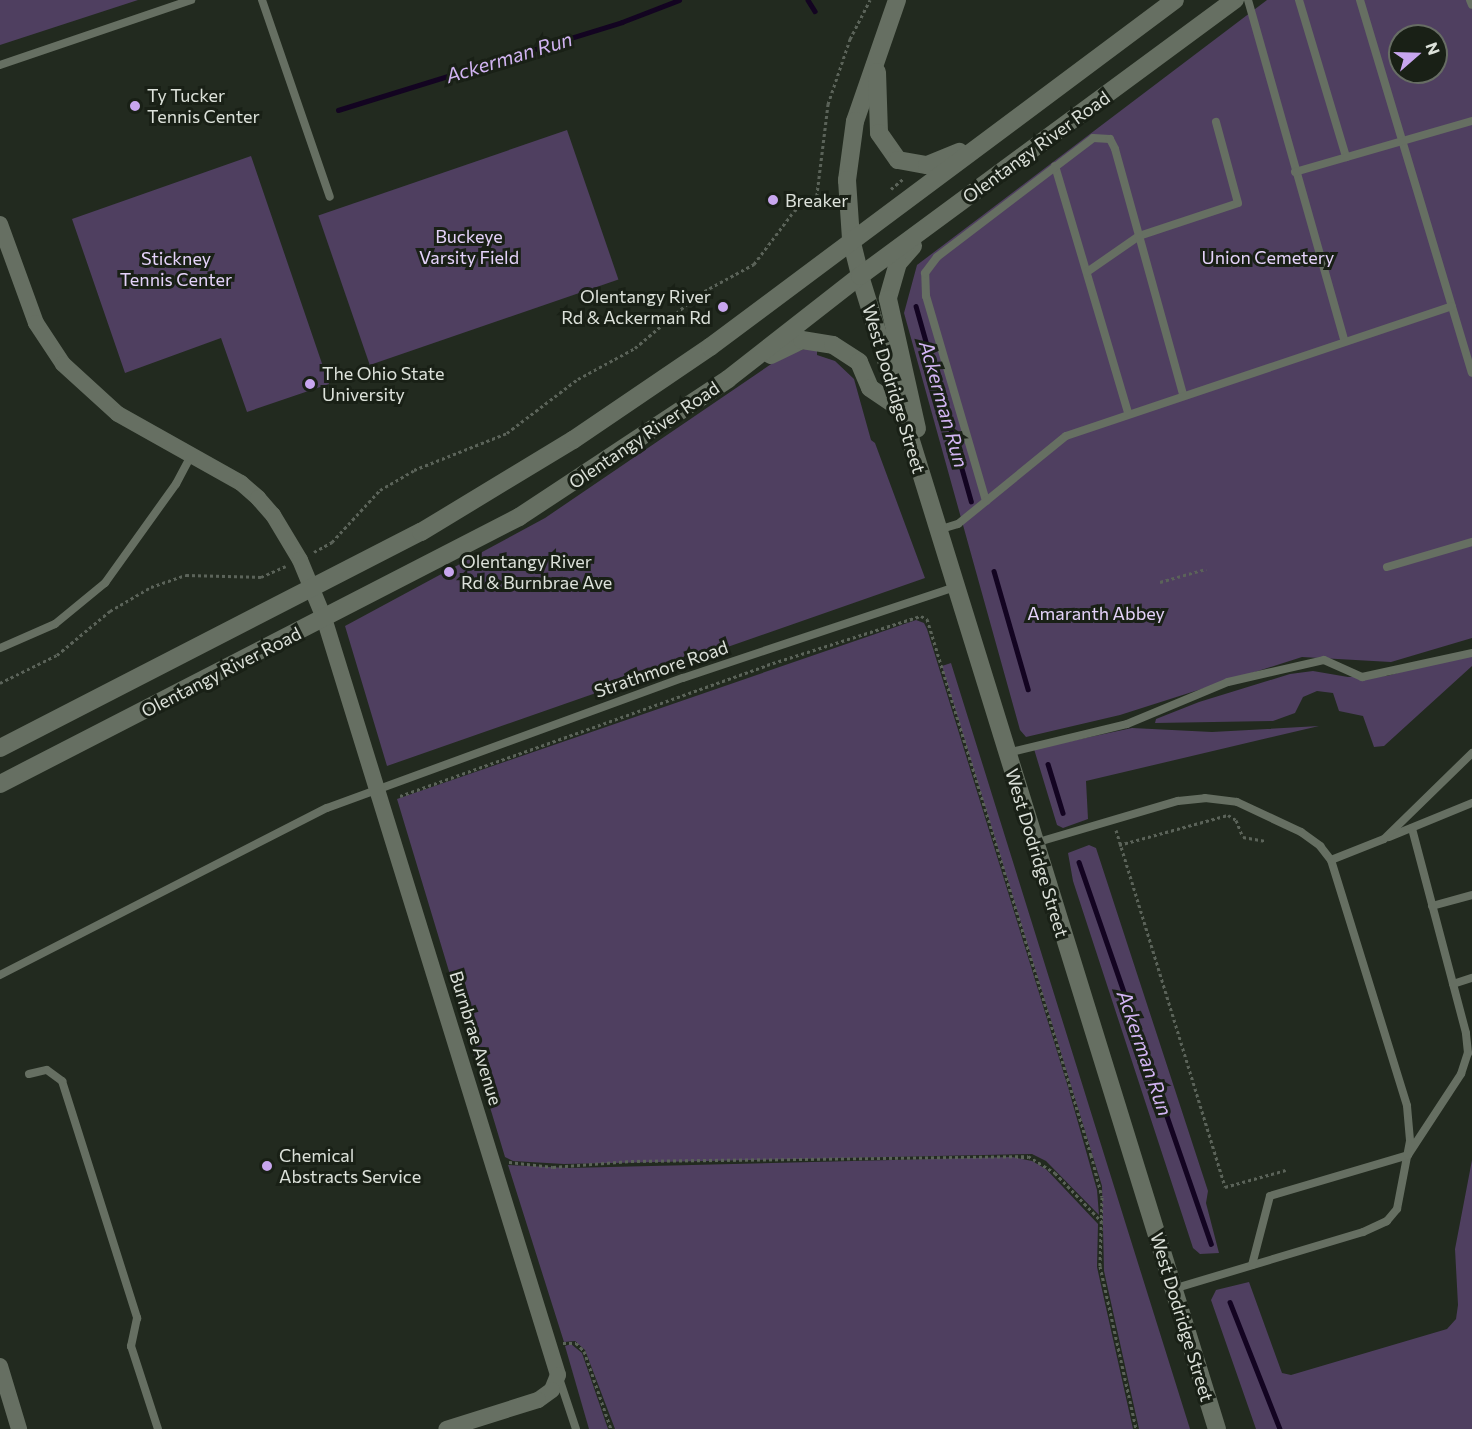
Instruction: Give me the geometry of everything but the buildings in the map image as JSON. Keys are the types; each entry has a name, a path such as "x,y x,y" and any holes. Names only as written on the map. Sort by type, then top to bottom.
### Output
{"main road":[{"name":"West Dodridge Street","path":"897,0 855,121 847,180 851,239 860,276 937,530 1217,1429"},
{"name":"Olentangy River Road","path":"0,748 313,589 485,496 573,440 711,347 851,239 1175,0"},
{"name":"Olentangy River Road","path":"0,784 519,518 728,379 860,276 1235,0"},
{"path":"878,51 879,133 898,160 927,165 989,139"},
{"path":"918,467 917,421 888,300 898,263 930,225"},
{"path":"728,379 791,345 821,341 859,362 870,388 901,409"}],"street":[{"name":"Burnbrae Avenue","path":"0,224 36,323 63,364 111,409 242,483 273,515 300,560 324,618 379,788 552,1347 558,1375"},
{"path":"0,1366 19,1429"},
{"path":"446,1429 538,1400 552,1390 558,1375"}],"lane":[{"path":"0,65 191,0"},
{"path":"262,0 330,197"},
{"path":"1248,0 1344,340"},
{"path":"1299,0 1346,158"},
{"path":"1360,0 1452,306 1468,346 1472,373"},
{"path":"1470,0 1472,5"},
{"path":"1295,172 1472,121"},
{"path":"1087,272 1139,236 1238,203 1216,122"},
{"path":"986,501 926,296 925,273 936,257 1093,138 1110,139 1183,394"},
{"path":"1055,166 1128,413"},
{"path":"937,530 958,524 1066,436 1183,394 1452,306"},
{"path":"0,648 55,624 105,583 176,484 191,456"},
{"path":"1388,567 1472,542"},
{"name":"Strathmore Road","path":"0,975 327,808 694,674 955,587"},
{"path":"1006,753 1127,724 1228,682 1324,660 1362,677 1472,653"},
{"path":"1384,839 1472,753"},
{"path":"1034,843 1178,801 1205,798 1237,802 1301,832 1320,846 1331,860 1407,1106 1408,1155 1397,1209 1387,1221 1358,1234 1173,1289"},
{"path":"1331,860 1472,803"},
{"path":"1252,1265 1270,1196 1408,1155 1445,1105 1468,1053 1453,984 1412,828"},
{"path":"1432,906 1472,895"},
{"path":"1453,984 1472,978"},
{"path":"28,1074 47,1070 62,1081 137,1318 131,1346 158,1429"},
{"path":"558,1375 576,1429"}],"path":[{"path":"0,683 57,655 110,611 151,586 186,575 261,577 300,560 332,542 380,490 414,470 507,433 578,379 635,348 699,294 754,264 794,211 807,202 816,202 828,104 850,39 870,0"},
{"path":"1160,582 1206,568"},
{"path":"400,796 767,665 921,616 927,619 1075,1094 1102,1197 1100,1266 1136,1429"},
{"path":"1119,845 1228,815 1236,820 1243,837 1266,842"},
{"path":"1116,819 1119,845 1225,1187 1286,1170"},
{"path":"493,1158 553,1167 632,1161 1028,1156 1055,1173 1102,1222"},
{"path":"552,1347 571,1342 584,1351 611,1429"}],"green space":[{"path":"0,0 138,0 0,45"},
{"name":"Union Cemetery","path":"1267,0 1472,0 1472,638 1391,662 1302,657 1120,715 1026,737 1020,730 904,313 917,265"},
{"name":"Buckeye Varsity Field","path":"567,130 618,279 370,365 318,216"},
{"name":"Stickney Tennis Center","path":"251,156 329,384 247,412 221,338 125,373 72,219"},
{"path":"808,348 817,348 817,355 835,361 854,379 871,440 875,443 925,578 387,766 345,626 545,518 783,356"},
{"path":"916,620 924,623 927,629 1068,1087 1097,1190 1099,1215 1046,1161 1032,1154 564,1164 513,1161 505,1157 397,799"},
{"path":"1472,651 1472,666 1384,746 1374,747 1363,716 1339,711 1333,693 1317,691 1303,697 1295,713 1273,721 1155,723 1156,719 1199,702 1290,674 1313,671 1348,677 1387,676"},
{"path":"951,663 1190,1429 1139,1429 1104,1271 1102,1186 942,666"},
{"path":"1319,726 1086,781 1088,819 1063,828 1057,825 1034,749 1132,728 1212,732"},
{"path":"1089,845 1096,848 1208,1191 1206,1203 1219,1253 1200,1254 1193,1248 1073,881 1068,853"},
{"path":"1012,1157 1032,1161 1046,1169 1098,1224 1097,1267 1133,1429 615,1429 585,1350 575,1341 564,1342 508,1165 569,1168"},
{"path":"1472,1160 1472,1429 1256,1429 1211,1300 1216,1290 1249,1282 1282,1373 1291,1375 1447,1329 1456,1319 1458,1305 1455,1249"},
{"path":"571,1344 582,1353 608,1429 589,1429 565,1346"}],"waterway":[{"name":"Ackerman Run","path":"338,110 622,22 679,0"},
{"name":"Ackerman Run","path":"808,0 815,11"},
{"name":"Ackerman Run","path":"916,306 971,501"},
{"name":"Ackerman Run","path":"994,571 1028,689"},
{"name":"Ackerman Run","path":"1048,764 1063,813"},
{"name":"Ackerman Run","path":"1079,862 1211,1244"},
{"name":"Ackerman Run","path":"1230,1302 1280,1429"}],"place":[{"name":"Ty Tucker Tennis Center","path":"135,106"},
{"name":"Breaker","path":"773,200"},
{"name":"Olentangy River Rd & Ackerman Rd","path":"723,307"},
{"name":"The Ohio State University","path":"310,384"},
{"name":"Olentangy River Rd & Burnbrae Ave","path":"449,572"},
{"name":"Chemical Abstracts Service","path":"267,1166"}],"park label":[{"name":"Amaranth Abbey","path":"1096,613"}]}
